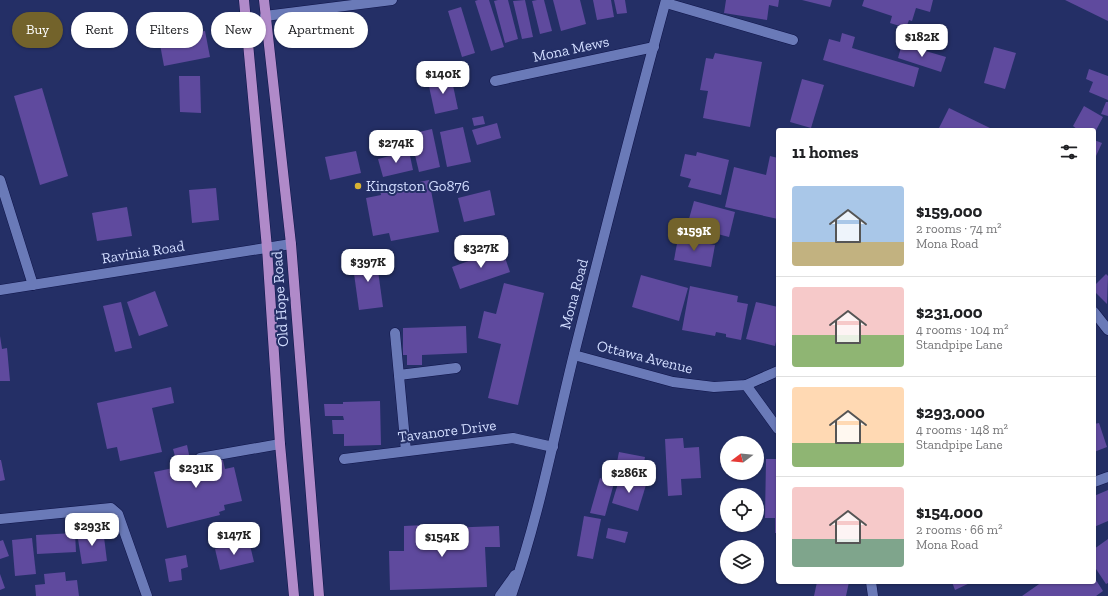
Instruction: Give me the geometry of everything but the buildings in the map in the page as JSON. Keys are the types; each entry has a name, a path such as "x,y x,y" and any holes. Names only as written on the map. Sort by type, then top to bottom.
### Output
{"main road":[{"name":"Old Hope Road","path":"244,0 267,248 280,444 294,596"},
{"name":"Old Hope Road","path":"264,0 265,12"},
{"name":"Old Hope Road","path":"266,25 291,244 319,596"}],"street":[{"path":"266,16 392,0"},
{"path":"666,2 793,40"},
{"name":"Mona Road","path":"511,596 522,565 553,447 574,355 666,2"},
{"name":"Mona Mews","path":"495,81 654,46"},
{"path":"0,180 33,285"},
{"name":"Ravinia Road","path":"0,290 291,244"},
{"path":"1096,315 1108,330"},
{"path":"395,334 406,451"},
{"name":"Ottawa Avenue","path":"574,355 673,382 714,387 746,385 776,372"},
{"path":"399,375 456,368"},
{"path":"746,385 776,427"},
{"name":"Tavanore Drive","path":"344,459 513,438 553,447"},
{"path":"200,458 280,444"},
{"path":"1096,481 1108,477"},
{"path":"0,519 111,508 118,514 147,596"},
{"path":"500,596 522,565"},
{"path":"871,584 873,596"}],"place":[{"name":"Kingston Go876","path":"358,186"}]}
